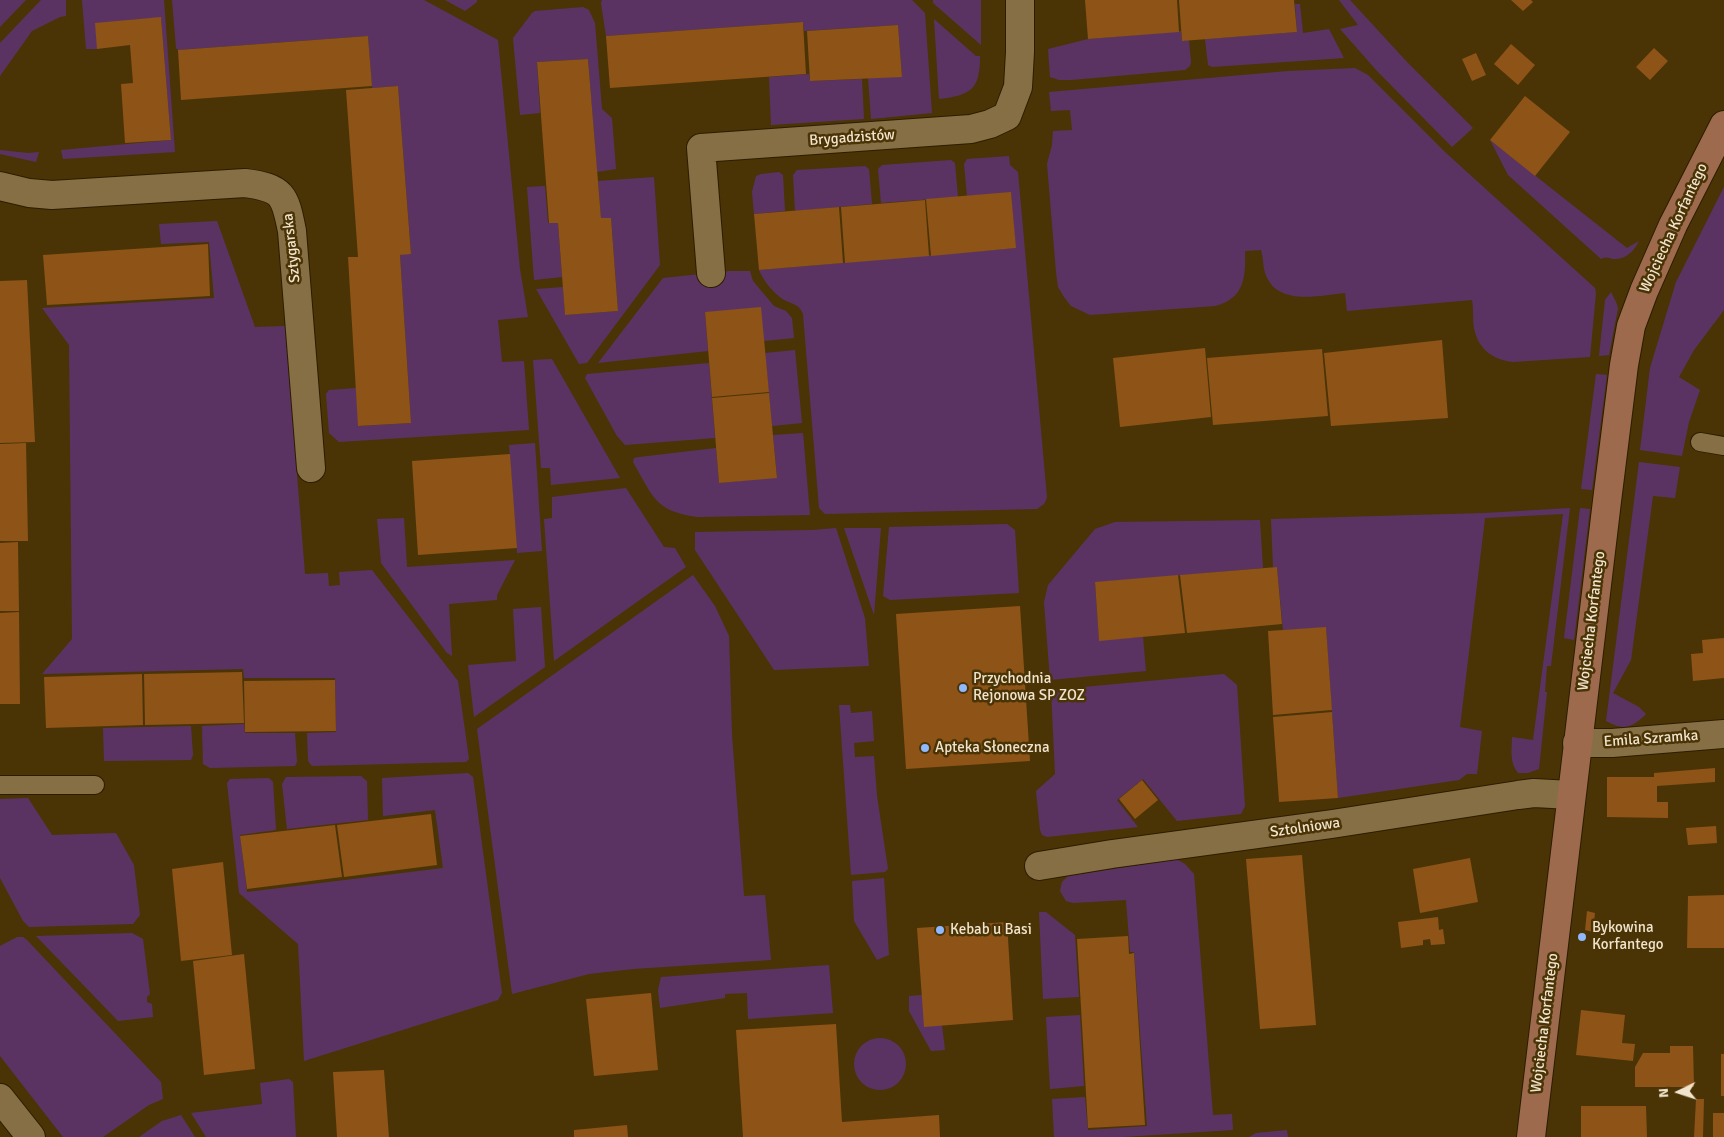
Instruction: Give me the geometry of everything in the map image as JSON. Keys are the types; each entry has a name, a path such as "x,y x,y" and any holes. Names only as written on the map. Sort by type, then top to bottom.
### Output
{"street":[{"name":"Brygadzistów","path":"711,273 701,148 971,129 990,124 1008,116 1018,87 1020,0"},
{"name":"Wojciecha Korfantego","path":"1532,1137 1577,743 1624,365 1631,326 1673,225 1724,125"},
{"name":"Sztygarska","path":"0,186 29,193 52,195 245,183 264,186 279,192 288,206 292,231 311,468"},
{"name":"Emila Szramka","path":"1577,743 1612,743 1724,734"},
{"name":"Sztolniowa","path":"1039,866 1518,795 1534,793 1571,796"},
{"path":"0,1098 31,1137"}],"lane":[{"path":"1700,442 1724,446"},
{"path":"0,785 95,785"}],"shaded area":[{"path":"0,0 26,0 0,27"},
{"path":"41,0 66,0 66,16 60,17 32,31 0,76 0,43"},
{"path":"82,0 164,0 175,152 63,159 61,150 171,140 161,18 128,20 97,49 86,49"},
{"path":"172,0 424,0 498,40 520,269 528,317 498,320 502,362 524,361 529,430 339,442 329,433 326,394 329,390 356,388 359,426 411,423 400,255 411,253 398,86 372,88 368,36 178,50 176,48"},
{"path":"445,0 477,0 477,2 465,11"},
{"path":"602,0 912,0 925,13 932,113 871,119 868,78 902,76 898,25 804,31 803,22 606,36"},
{"path":"933,0 981,0 981,45 933,3"},
{"path":"1339,0 1350,0 1408,63 1473,128 1452,147 1377,71 1340,29 1358,25"},
{"path":"1295,4 1300,4 1303,33 1329,29 1344,58 1212,67 1208,65 1205,39 1297,32"},
{"path":"583,7 589,10 595,23 602,109 612,118 616,169 597,172 588,59 537,62 540,113 520,115 513,38 535,11"},
{"path":"934,19 976,56 980,56 978,76 971,89 966,93 939,99"},
{"path":"1181,31 1182,41 1189,40 1191,62 1190,66 1185,70 1071,80 1059,80 1050,77 1048,49 1088,39"},
{"path":"1355,68 1368,75 1446,153 1595,288 1590,357 1513,362 1494,357 1484,349 1477,339 1474,328 1472,300 1347,311 1345,293 1309,297 1286,294 1276,289 1269,281 1264,269 1261,250 1245,251 1244,278 1238,292 1225,303 1215,306 1090,315 1071,306 1058,287 1047,164 1052,145 1053,131 1072,130 1070,110 1051,111 1049,92 1288,71"},
{"path":"809,74 810,81 862,79 864,119 771,125 769,77"},
{"path":"1490,140 1627,248 1639,241 1635,248 1622,258 1613,259 1606,257 1601,259 1508,175"},
{"path":"0,150 28,153 39,152 36,162 0,154"},
{"path":"1009,156 1010,165 1018,172 1047,498 1044,504 1037,509 825,514 819,508 803,314 797,306 774,292 759,270 1015,248 1011,193 967,196 964,164 967,159"},
{"path":"951,160 955,163 958,197 881,203 878,169 882,165"},
{"path":"865,166 869,169 872,204 795,211 793,175 797,170"},
{"path":"779,172 783,175 785,211 754,214 752,192 756,176"},
{"path":"654,177 660,265 587,363 579,364 536,289 563,287 565,315 618,311 611,218 601,218 598,181"},
{"path":"545,186 548,223 558,223 562,277 534,280 527,187"},
{"path":"1724,187 1724,310 1694,350 1679,377 1700,390 1689,422 1682,456 1640,450 1650,368 1676,282"},
{"path":"217,221 255,327 285,326 305,574 328,573 329,586 340,585 339,572 372,570 458,681 469,759 466,762 312,766 308,761 307,733 336,732 335,678 244,678 243,669 42,674 72,639 69,345 42,308 214,298 209,242 161,244 159,224"},
{"path":"730,271 750,271 753,281 774,306 786,311 792,318 794,338 764,341 705,312 708,351 598,363 663,278"},
{"path":"1611,292 1618,308 1609,355 1599,356 1605,300"},
{"path":"795,350 802,423 772,426 765,353"},
{"path":"552,359 620,478 551,485 550,468 541,468 533,360"},
{"path":"709,363 715,438 625,445 617,436 585,378 587,374"},
{"path":"1596,374 1607,375 1592,490 1581,489"},
{"path":"803,433 810,515 697,517 672,511 656,500 633,462 634,458 639,457 716,448 719,483 777,477 773,435"},
{"path":"535,443 542,551 517,553 509,445"},
{"path":"1639,462 1680,467 1675,498 1653,496 1631,660 1613,693 1639,707 1646,714 1632,725 1623,727 1606,721"},
{"path":"626,488 664,547 675,548 686,567 554,661 544,519 552,518 552,497"},
{"path":"1570,508 1551,666 1547,666 1545,692 1547,692 1539,769 1528,773 1518,773 1512,760 1512,737 1533,740 1563,514 1485,518 1460,727 1482,731 1477,774 1467,774 1459,780 1338,798 1326,628 1283,630 1277,567 1273,567 1271,519 1485,513"},
{"path":"1580,508 1590,509 1574,640 1564,638"},
{"path":"404,518 407,567 515,560 497,595 497,600 449,604 452,656 447,653 381,563 377,519"},
{"path":"1260,520 1263,568 1095,583 1099,640 1143,637 1146,671 1050,680 1044,602 1048,585 1095,529 1115,522"},
{"path":"1007,524 1015,530 1019,593 890,600 883,596 889,527"},
{"path":"836,528 865,618 869,666 774,670 695,550 695,532"},
{"path":"844,528 881,528 874,615"},
{"path":"693,575 715,606 729,636 732,735 744,896 765,895 771,960 633,969 589,974 512,994 477,729"},
{"path":"541,607 545,667 474,717 468,665 516,661 513,609"},
{"path":"1224,674 1237,685 1245,806 1241,814 1177,821 1143,779 1117,800 1138,827 1047,837 1042,835 1036,791 1055,774 1051,690"},
{"path":"839,705 850,705 851,713 872,711 874,741 854,743 855,757 874,756 877,796 888,869 885,872 851,875"},
{"path":"244,724 245,733 295,733 297,762 295,766 210,768 203,764 202,726"},
{"path":"191,726 193,755 191,760 104,761 103,728"},
{"path":"468,773 473,777 502,993 498,1000 304,1061 298,944 239,893 227,783 230,779 269,778 273,782 276,830 240,835 247,892 443,868 435,810 383,816 382,778"},
{"path":"361,776 367,781 368,820 287,829 282,784 286,777"},
{"path":"28,798 52,835 116,833 134,865 140,915 133,924 29,927 23,921 0,878 0,799"},
{"path":"1176,859 1185,864 1194,874 1213,1115 1232,1114 1233,1130 1123,1137 1054,1137 1052,1099 1085,1097 1088,1130 1147,1126 1134,952 1130,952 1126,900 1073,903 1066,901 1060,891 1062,882 1068,876"},
{"path":"884,878 889,955 877,960 854,921 852,881"},
{"path":"1039,912 1046,912 1075,935 1079,997 1043,999"},
{"path":"132,933 143,939 150,994 147,997 147,1002 152,1004 153,1017 118,1021 36,936"},
{"path":"17,937 23,937 27,940 161,1082 163,1099 149,1105 103,1137 63,1137 0,1056 0,946"},
{"path":"829,965 833,1013 748,1019 747,993 725,994 725,998 660,1008 658,990 661,977"},
{"path":"922,995 942,1025 945,1050 931,1051 909,1011 909,996"},
{"path":"1080,1015 1084,1086 1050,1089 1046,1017"},
{"path":"880,1038 890,1040 898,1046 904,1054 906,1064 904,1074 898,1082 890,1088 880,1090 870,1088 862,1082 856,1074 854,1064 856,1054 862,1046 870,1040"},
{"path":"289,1079 293,1082 296,1137 206,1137 191,1113 262,1104 260,1083"},
{"path":"181,1115 195,1137 139,1137 162,1121"},
{"path":"1287,1130 1288,1137 1249,1137 1256,1133"}],"building":[{"path":"1085,0 1177,0 1179,32 1088,39"},
{"path":"1179,0 1294,0 1297,32 1182,41"},
{"path":"1511,0 1531,0 1533,2 1523,11"},
{"path":"161,17 171,140 125,143 121,84 133,83 130,45 97,49 95,23"},
{"path":"803,22 806,74 610,88 606,36"},
{"path":"898,25 902,77 810,81 807,31"},
{"path":"368,36 372,86 181,100 178,50"},
{"path":"1511,44 1535,65 1518,85 1494,64"},
{"path":"1654,48 1668,61 1650,80 1636,67"},
{"path":"1476,53 1486,75 1472,81 1462,59"},
{"path":"588,59 601,218 611,218 618,311 565,315 558,223 549,223 537,62"},
{"path":"398,86 411,254 400,255 411,423 358,426 348,257 358,257 346,90"},
{"path":"1525,96 1570,132 1535,176 1490,140"},
{"path":"1011,192 1016,248 931,256 926,199"},
{"path":"925,200 929,256 845,263 841,207"},
{"path":"839,207 843,263 759,270 754,214"},
{"path":"208,244 210,296 47,305 43,255"},
{"path":"27,280 35,442 0,443 0,281"},
{"path":"761,307 769,392 712,397 705,312"},
{"path":"1442,340 1448,418 1331,426 1324,353"},
{"path":"1205,348 1211,417 1120,427 1113,358"},
{"path":"1322,349 1328,416 1213,425 1207,358"},
{"path":"769,393 777,478 719,483 712,398"},
{"path":"26,443 28,541 0,541 0,444"},
{"path":"510,454 517,548 418,555 412,461"},
{"path":"18,542 19,611 0,611 0,543"},
{"path":"1277,567 1282,624 1187,633 1180,575"},
{"path":"1178,575 1185,633 1099,641 1095,582"},
{"name":"Przychodnia Rejonowa SP ZOZ","path":"1020,606 1030,761 906,769 896,614"},
{"path":"19,612 20,704 0,704 0,613"},
{"path":"1326,627 1332,710 1273,715 1268,631"},
{"path":"1724,638 1724,678 1693,681 1691,654 1703,653 1702,640"},
{"path":"242,672 244,723 145,725 144,674"},
{"path":"142,674 143,725 46,728 44,677"},
{"path":"335,680 336,731 245,732 244,681"},
{"path":"1332,712 1338,798 1279,802 1273,717"},
{"path":"1715,768 1715,782 1657,786 1657,802 1668,802 1668,818 1607,817 1607,777 1654,777 1654,773"},
{"path":"1142,780 1158,800 1135,819 1119,799"},
{"path":"431,814 437,865 344,877 337,825"},
{"path":"335,825 342,877 247,889 240,836"},
{"path":"1716,826 1717,843 1688,845 1686,828"},
{"path":"1302,855 1316,1025 1260,1029 1246,859"},
{"path":"1470,858 1478,902 1420,913 1413,869"},
{"path":"223,862 232,955 181,961 172,869"},
{"path":"1724,895 1724,948 1687,948 1688,896"},
{"path":"1587,911 1595,913 1593,932 1585,930"},
{"path":"1438,917 1439,930 1443,929 1445,944 1431,945 1430,939 1423,940 1423,945 1401,948 1398,922"},
{"path":"1007,922 1013,1020 924,1027 917,928"},
{"path":"1128,936 1129,954 1134,953 1145,1125 1088,1128 1077,939"},
{"path":"244,954 255,1069 204,1075 193,961"},
{"path":"651,993 658,1070 594,1076 586,999"},
{"path":"1581,1010 1625,1015 1622,1043 1635,1044 1633,1061 1576,1055"},
{"path":"836,1024 842,1122 939,1115 940,1137 743,1137 736,1030"},
{"path":"1670,1046 1693,1046 1694,1087 1635,1087 1635,1067 1643,1053 1670,1053"},
{"path":"1721,1054 1724,1054 1724,1096 1721,1096"},
{"path":"384,1070 389,1137 337,1137 333,1072"},
{"path":"1696,1099 1704,1099 1703,1137 1694,1137"},
{"path":"1581,1106 1646,1106 1647,1137 1581,1137"},
{"path":"1713,1113 1724,1113 1724,1137 1713,1137"},
{"path":"627,1125 628,1137 574,1137 574,1130"}],"place":[{"name":"Przychodnia Rejonowa SP ZOZ","path":"963,688"},
{"name":"Apteka Słoneczna","path":"925,748"},
{"name":"Kebab u Basi","path":"940,930"},
{"name":"Bykowina Korfantego","path":"1582,937"}]}
